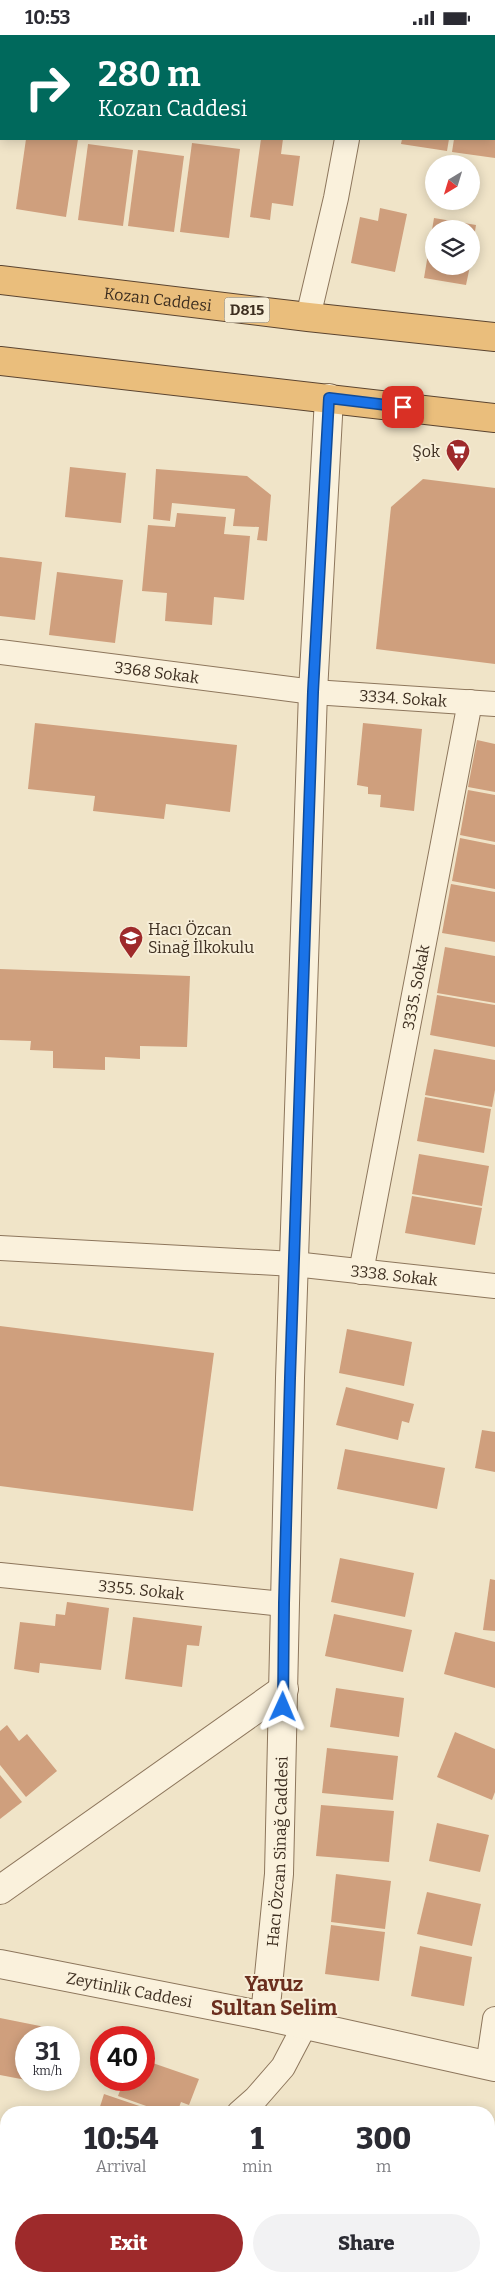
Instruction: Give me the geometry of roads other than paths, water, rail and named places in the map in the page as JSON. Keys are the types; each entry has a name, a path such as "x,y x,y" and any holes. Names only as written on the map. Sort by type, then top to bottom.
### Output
{"highway":[{"name":"Kozan Caddesi","path":"0,280 308,317 495,337"},
{"path":"0,361 495,418"}],"street":[{"path":"308,317 336,198 347,140"},
{"name":"Hacı Özcan Sinağ Caddesi","path":"266,2016 279,1874 284,1689 284,1603 313,692 329,398"},
{"name":"3368 Sokak","path":"0,652 313,692"},
{"name":"3334. Sokak","path":"313,692 495,704"},
{"name":"3335. Sokak","path":"361,1272 470,701"},
{"name":"3338. Sokak","path":"0,1248 294,1265 495,1286"},
{"name":"3355. Sokak","path":"0,1575 284,1603"},
{"path":"0,1890 284,1689"},
{"name":"Zeytinlik Caddesi","path":"0,1964 266,2016 492,2066"},
{"path":"492,2066 495,2019"},
{"path":"247,2106 283,2067 305,2025"}],"place":[{"name":"Şok","path":"458,472"},
{"name":"Hacı Özcan Sinağ İlkokulu","path":"131,959"}],"district":[{"name":"Yavuz Sultan Selim","path":"274,1996"}]}
